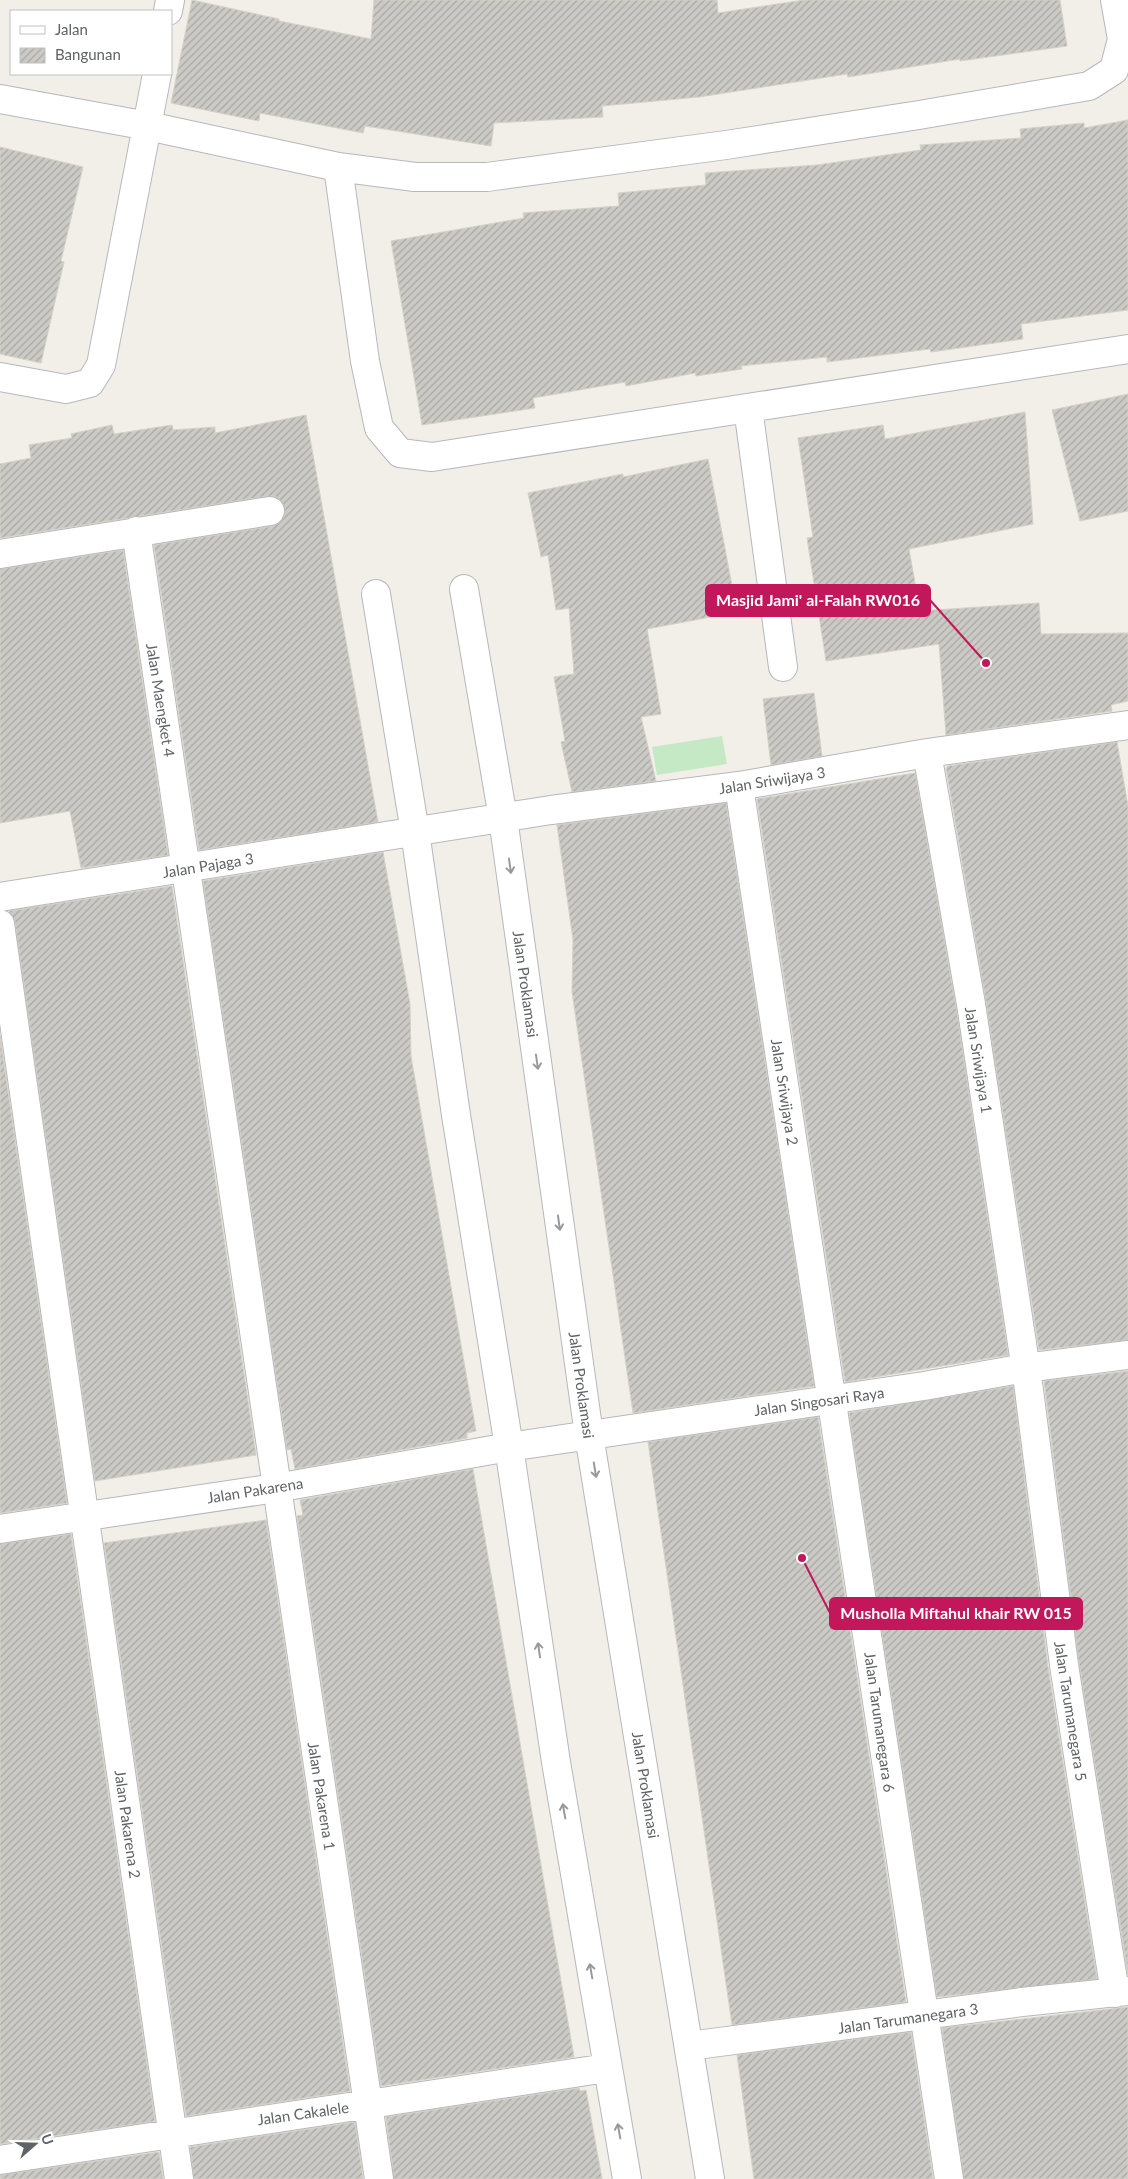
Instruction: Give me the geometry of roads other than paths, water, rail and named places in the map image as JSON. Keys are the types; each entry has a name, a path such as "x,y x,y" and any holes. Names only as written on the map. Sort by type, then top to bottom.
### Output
{"street":[{"path":"0,99 148,126 338,167 415,177 487,177 726,145 1089,86 1114,70 1122,39 1115,0"},
{"path":"0,377 66,389 90,383 101,365 157,75"},
{"path":"338,167 364,361 379,428 400,453 432,457 1128,349"},
{"path":"748,408 783,667"},
{"path":"0,554 270,511"},
{"name":"Jalan Maengket 4","path":"136,531 187,868 276,1488"},
{"name":"Jalan Proklamasi","path":"464,589 503,818 589,1436 710,2179"},
{"path":"376,594 415,832 456,1115 509,1447 556,1762 627,2179"},
{"name":"Jalan Sriwijaya 3","path":"415,832 739,786 927,753 1128,725"},
{"name":"Jalan Sriwijaya 1","path":"927,753 971,1004 1025,1368"},
{"name":"Jalan Sriwijaya 2","path":"739,786 832,1398"},
{"name":"Jalan Pajaga 3","path":"0,897 415,832"},
{"name":"Jalan Pakarena 2","path":"0,924 179,2179"},
{"name":"Jalan Singosari Raya","path":"509,1447 832,1398 924,1386 1025,1368 1128,1355"},
{"name":"Jalan Tarumanegara 5","path":"1025,1368 1064,1665 1122,1992"},
{"name":"Jalan Tarumanegara 6","path":"832,1398 923,2016 949,2179"},
{"name":"Jalan Pakarena","path":"0,1529 84,1515 276,1488 509,1447"},
{"name":"Jalan Pakarena 1","path":"276,1488 379,2179"},
{"name":"Jalan Tarumanegara 3","path":"688,2046 1022,2002 1122,1992"},
{"name":"Jalan Cakalele","path":"0,2160 607,2068"}],"place":[{"name":"Masjid Jami' al-Falah RW016","path":"986,663"},
{"name":"Musholla Miftahul khair RW 015","path":"802,1558"}]}
